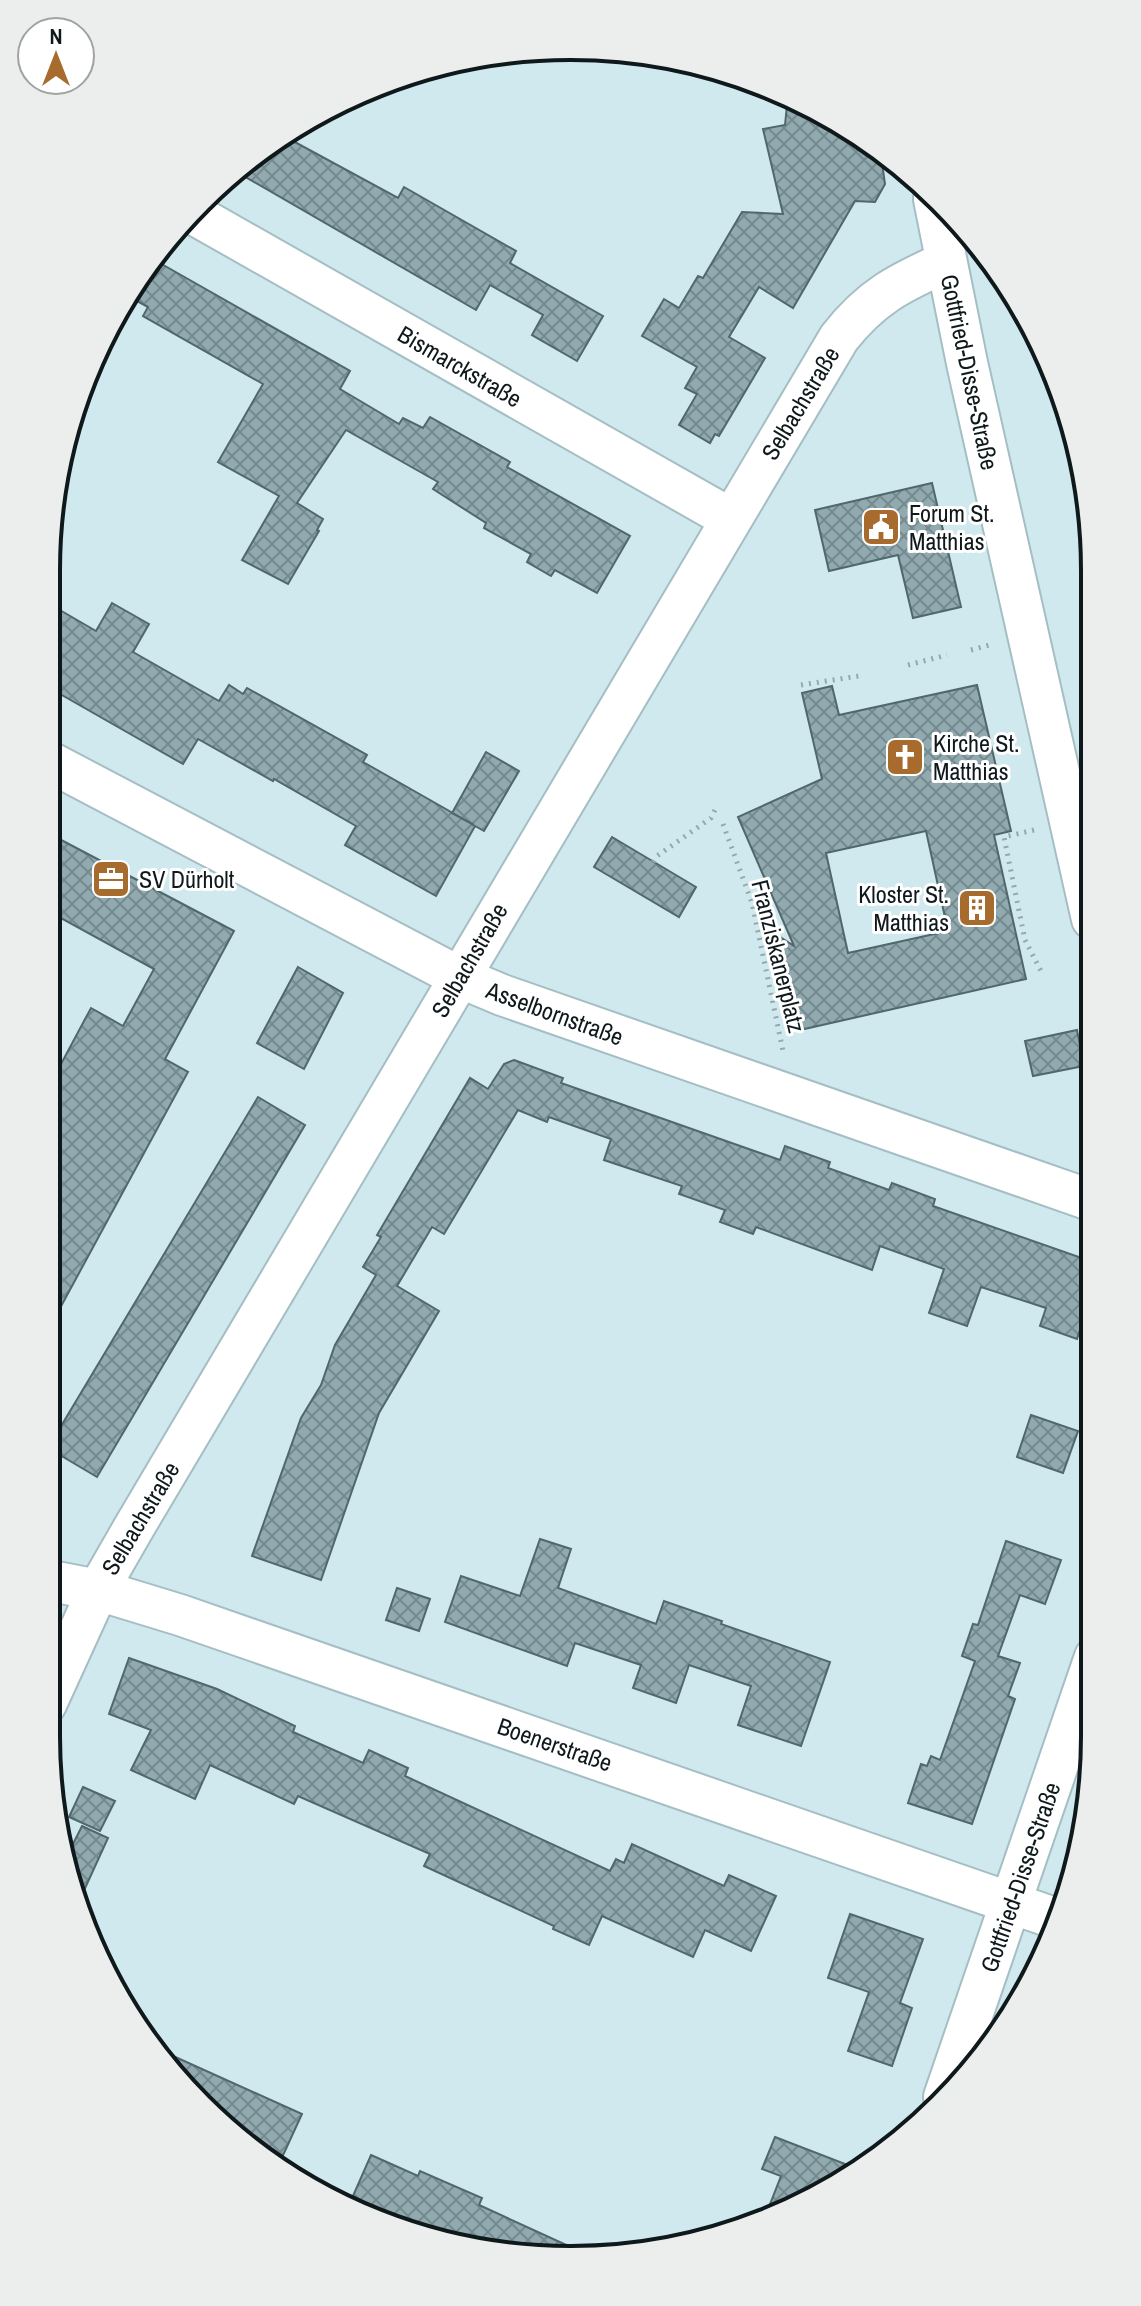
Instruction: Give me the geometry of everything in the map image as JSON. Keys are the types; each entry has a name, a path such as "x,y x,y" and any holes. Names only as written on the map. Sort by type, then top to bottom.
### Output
{"street":[{"name":"Gottfried-Disse-Straße","path":"937,217 1081,870"},
{"name":"Bismarckstraße","path":"202,219 731,519"},
{"name":"Selbachstraße","path":"60,1673 98,1590 839,338 858,314 898,283 946,262"},
{"name":"Asselbornstraße","path":"60,767 459,977 502,995 1081,1197"},
{"name":"Boenerstraße","path":"60,1583 98,1590 180,1615 1048,1916"},
{"name":"Gottfried-Disse-Straße","path":"952,2074 1081,1698"}],"path":[{"path":"908,665 947,655"},
{"path":"801,685 859,676"},
{"path":"653,862 711,818 717,806"},
{"path":"1042,973 1025,940 1004,837 1070,822"},
{"name":"Franziskanerplatz","path":"723,824 729,848 752,903 775,1016 796,1098"}],"building":[{"path":"787,109 826,128 882,166 885,184 875,202 855,201 793,308 759,287 729,337 765,358 719,436 715,434 710,443 679,425 697,394 685,388 697,367 642,336 664,299 679,308 698,276 703,278 742,212 783,214 763,129 785,125"},
{"path":"294,142 398,198 404,187 516,251 510,263 603,316 577,361 532,335 543,315 490,285 476,310 246,177"},
{"path":"162,264 350,371 340,389 399,424 403,418 423,428 430,417 510,462 507,467 630,536 597,593 555,570 551,576 527,562 531,554 484,528 486,523 433,489 438,482 346,430 297,503 323,519 288,584 242,560 279,496 218,462 263,384 143,316 148,307 137,301"},
{"name":"Forum St. Matthias","path":"932,483 961,607 913,618 898,555 829,571 815,510"},
{"path":"112,603 149,624 133,652 219,701 229,685 243,694 247,688 367,755 363,762 452,813 486,752 519,771 484,831 475,826 436,896 345,845 356,826 198,739 183,764 60,694 60,610 96,631"},
{"path":"977,685 1011,831 994,835 1026,979 800,1030 780,937 794,946 738,817 822,779 802,693 832,686 839,715","holes":["926,831 948,931 848,953 826,853"]},
{"path":"612,837 696,887 679,917 594,867"},
{"path":"60,839 234,931 165,1059 188,1072 60,1308 60,1066 91,1008 123,1026 154,969 60,918"},
{"path":"298,967 343,993 304,1069 257,1043"},
{"path":"1077,1030 1081,1067 1033,1076 1025,1041"},
{"path":"514,1060 563,1078 561,1083 780,1160 785,1146 830,1162 828,1168 889,1190 892,1183 935,1199 933,1206 1081,1258 1081,1327 1077,1339 1040,1326 1046,1308 981,1287 967,1326 929,1313 944,1269 880,1246 872,1270 756,1227 753,1234 720,1222 725,1210 679,1194 682,1186 604,1160 611,1139 549,1117 547,1122 518,1110 444,1234 432,1227 397,1286 439,1311 379,1413 321,1580 252,1556 301,1418 321,1385 335,1345 376,1275 363,1267 381,1237 377,1235 470,1078 488,1089 504,1064"},
{"path":"258,1097 305,1125 97,1477 60,1455 60,1428"},
{"path":"1031,1415 1078,1431 1063,1473 1017,1457"},
{"path":"540,1539 571,1549 558,1588 656,1624 664,1601 830,1662 801,1746 738,1725 751,1686 689,1665 676,1703 633,1688 641,1665 575,1643 567,1666 445,1622 461,1576 520,1596"},
{"path":"1006,1541 1061,1560 1045,1604 1020,1595 998,1656 1020,1663 1008,1696 1015,1699 972,1824 908,1803 921,1764 927,1766 931,1756 940,1760 975,1661 962,1656 973,1624 978,1625"},
{"path":"397,1588 430,1599 419,1631 386,1620"},
{"path":"129,1658 217,1689 295,1726 293,1732 363,1763 369,1750 408,1768 405,1776 610,1871 616,1859 624,1863 632,1844 724,1886 729,1875 776,1896 751,1951 705,1930 693,1957 602,1916 589,1945 424,1866 430,1854 298,1796 294,1804 210,1765 195,1799 131,1770 151,1730 109,1714"},
{"path":"83,1787 115,1801 100,1831 69,1817"},
{"path":"82,1826 108,1838 84,1890 77,1868 72,1846"},
{"path":"850,1914 923,1939 900,2003 912,2008 892,2066 848,2051 869,1992 828,1978"},
{"path":"174,2056 302,2114 282,2157 234,2119"},
{"path":"775,2137 847,2165 770,2205 781,2176 762,2169"},
{"path":"371,2155 418,2176 420,2171 482,2198 479,2205 568,2246 504,2242 438,2229 353,2197"}],"place":[{"name":"Forum St. Matthias","path":"881,527"},
{"name":"Kirche St. Matthias","path":"905,757"},
{"name":"SV Dürholt","path":"111,879"},
{"name":"Kloster St. Matthias","path":"977,908"}]}
